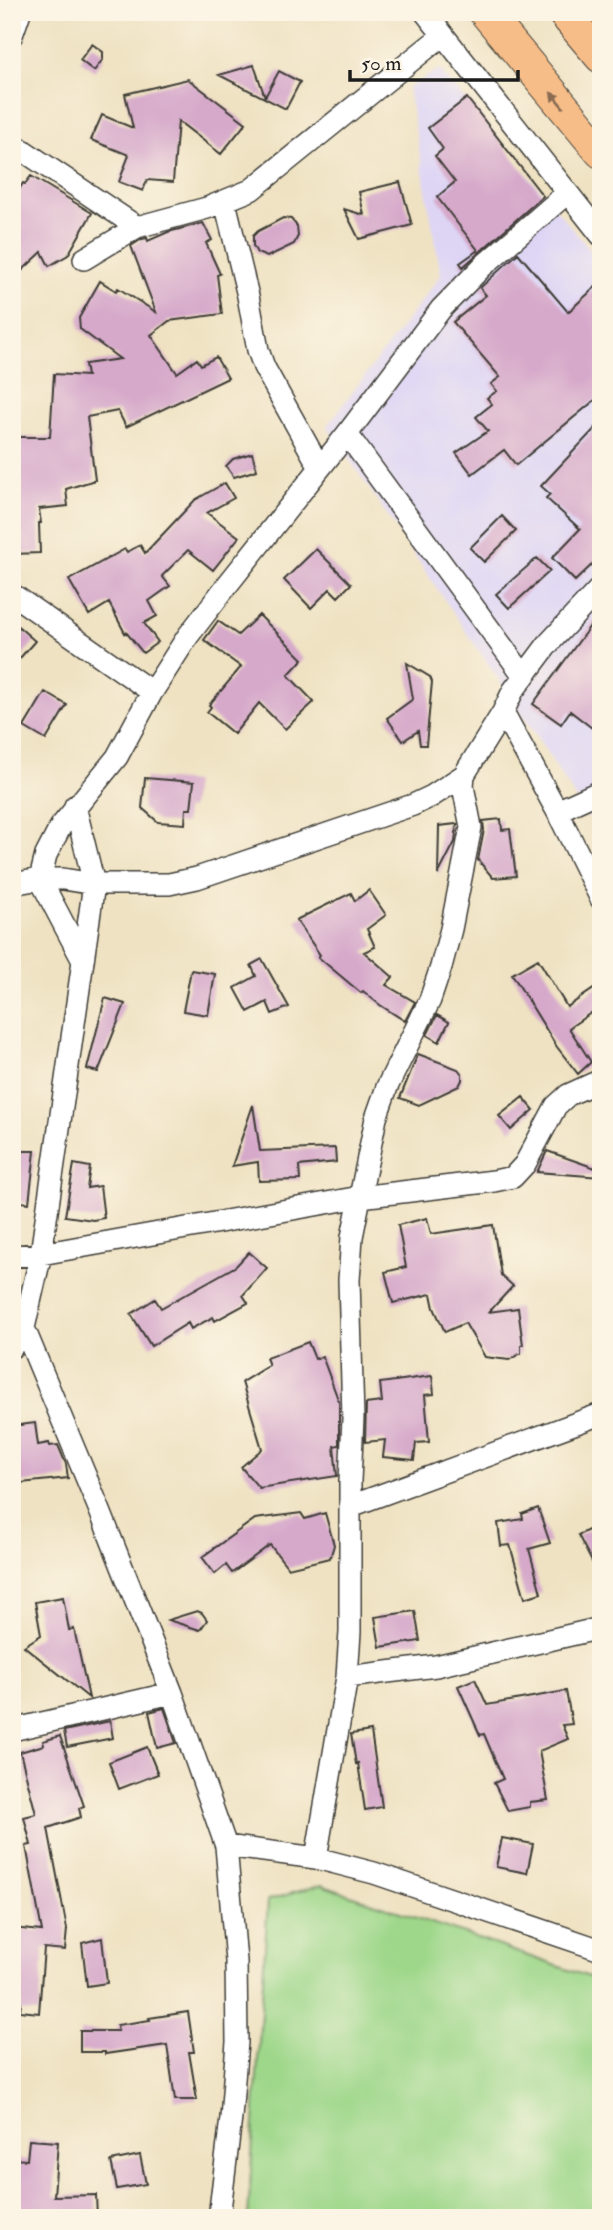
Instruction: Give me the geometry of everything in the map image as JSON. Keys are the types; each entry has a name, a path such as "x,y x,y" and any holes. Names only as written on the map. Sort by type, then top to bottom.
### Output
{"main road":[{"path":"485,12 601,152"},
{"path":"563,12 601,57"}],"street":[{"path":"12,34 20,12"},
{"path":"425,12 601,234"},
{"path":"83,259 137,227 225,202 251,190 443,35"},
{"path":"12,143 137,227"},
{"path":"82,959 40,879 53,840 75,806 117,757 152,692 188,636 347,434 441,309 483,266 567,193"},
{"path":"225,202 264,367 320,468"},
{"path":"347,434 524,676"},
{"path":"12,884 40,879 63,879 94,884 169,884 197,878 413,805 432,796 464,775 513,691 548,644 601,587"},
{"path":"12,594 152,692"},
{"path":"503,712 557,810 601,899"},
{"path":"316,1858 347,1677 350,1632 353,1418 349,1280 352,1237 376,1118 387,1087 430,1000 451,929 471,827 463,786 464,775"},
{"path":"557,810 601,791"},
{"path":"12,1348 24,1328 41,1254 94,884 75,806"},
{"path":"12,1256 41,1254 360,1197 513,1177 525,1164 556,1106 568,1095 601,1080"},
{"path":"24,1328 172,1693 226,1846 236,1961 237,2042 219,2218"},
{"path":"351,1506 601,1414"},
{"path":"347,1677 436,1666 601,1628"},
{"path":"12,1730 172,1693"},
{"path":"226,1846 316,1858 373,1873 601,1950"}],"shaded area":[{"path":"439,69 601,263 601,812 588,818 534,732 327,426 441,275 408,88"}],"green space":[{"path":"321,1885 601,1981 601,2218 248,2218 268,1900"}],"building":[{"path":"92,44 103,52 103,59 94,71 80,60"},
{"path":"254,65 265,97 279,71 300,82 286,109 219,75"},
{"path":"188,79 246,123 221,154 178,121 173,182 147,180 143,191 119,182 129,155 91,140 102,115 133,128 125,94"},
{"path":"467,98 543,196 463,267 460,263 478,250 437,197 455,182 435,156 443,149 428,128"},
{"path":"31,176 92,213 68,255 49,266 42,252 12,280 12,182 20,188"},
{"path":"400,182 412,225 359,239 344,209 364,215 359,192"},
{"path":"283,218 291,219 297,226 298,236 294,244 267,257 257,253 253,246 253,236"},
{"path":"203,223 212,240 206,243 220,274 217,275 222,314 169,321 151,335 177,373 197,359 201,365 216,357 228,378 126,427 118,411 87,417 95,480 66,489 68,506 39,509 40,553 12,554 12,437 50,437 54,374 87,376 85,364 120,359 80,329 79,318 100,281 116,291 118,288 156,312 131,246 142,239 147,238 148,241 168,232"},
{"path":"518,253 568,312 601,282 601,395 516,465 504,450 472,474 456,453 488,431 476,417 492,404 487,398 497,391 491,384 500,377 453,322 486,295 480,288"},
{"path":"601,422 601,556 575,581 552,558 580,529 546,498 550,494 541,486"},
{"path":"252,453 257,470 234,477 226,466 233,459"},
{"path":"225,483 234,498 207,513 239,537 213,570 188,550 162,576 170,586 149,601 157,616 144,623 158,642 143,653 125,633 109,603 89,615 69,580 125,549 127,552 140,545 145,553 195,500"},
{"path":"502,516 516,531 484,562 470,548"},
{"path":"316,549 351,584 338,597 330,589 311,608 284,580"},
{"path":"537,558 550,571 509,608 496,594"},
{"path":"601,611 601,735 570,711 561,724 533,704"},
{"path":"259,615 303,659 288,675 314,702 285,729 259,703 234,734 207,712 211,707 209,705 241,667 204,640 218,621 238,635"},
{"path":"12,621 35,641 12,667"},
{"path":"407,663 430,677 432,682 426,745 420,745 418,731 403,741 387,718 413,699"},
{"path":"45,692 67,705 46,740 24,727"},
{"path":"145,778 194,782 191,809 186,809 185,824 158,822 142,808"},
{"path":"501,819 502,830 510,829 516,876 493,878 478,860 484,830 483,821"},
{"path":"457,824 455,842 438,875 439,826"},
{"path":"369,890 386,915 367,929 375,947 364,952 393,977 386,985 415,1002 405,1021 363,991 361,993 318,957 320,955 296,920 351,893 355,901"},
{"path":"262,959 289,1007 272,1014 267,1002 248,1012 235,988 256,976 251,965"},
{"path":"538,959 567,1007 601,984 601,1006 569,1028 591,1062 578,1074 557,1047 512,974"},
{"path":"191,970 215,974 208,1015 183,1011"},
{"path":"105,998 125,1004 98,1072 87,1069"},
{"path":"437,1015 449,1022 439,1042 427,1035"},
{"path":"418,1054 458,1069 462,1074 459,1086 419,1105 400,1098"},
{"path":"523,1097 534,1110 511,1130 499,1116"},
{"path":"253,1105 260,1151 335,1148 336,1162 299,1166 300,1180 259,1181 258,1162 232,1166"},
{"path":"12,1151 35,1151 29,1203 12,1201"},
{"path":"547,1151 601,1170 601,1177 537,1172"},
{"path":"74,1164 90,1167 87,1188 100,1186 104,1218 93,1220 65,1216"},
{"path":"427,1218 431,1234 493,1225 501,1275 513,1286 489,1312 518,1308 523,1345 521,1353 509,1360 485,1357 465,1323 445,1332 431,1294 393,1303 385,1272 406,1267 398,1225"},
{"path":"249,1252 267,1268 243,1295 248,1303 215,1321 213,1317 191,1329 188,1323 151,1346 131,1314 155,1299 161,1308 236,1266"},
{"path":"308,1342 315,1359 322,1356 339,1402 339,1445 334,1446 337,1476 259,1488 241,1467 262,1449 242,1382 269,1365 266,1358"},
{"path":"432,1376 434,1394 425,1395 429,1442 416,1443 414,1460 383,1457 385,1440 365,1442 366,1404 382,1402 380,1383"},
{"path":"35,1423 38,1445 58,1445 66,1464 68,1478 12,1484 12,1426"},
{"path":"538,1508 550,1543 529,1549 541,1593 525,1598 510,1545 501,1546 498,1523 523,1519 522,1514"},
{"path":"301,1513 305,1519 325,1513 334,1545 330,1558 288,1568 270,1545 232,1573 226,1565 215,1574 202,1557 255,1519"},
{"path":"601,1524 601,1579 578,1535"},
{"path":"63,1597 69,1630 74,1629 89,1698 24,1646 41,1635 35,1602"},
{"path":"197,1611 207,1620 200,1630 168,1620"},
{"path":"415,1611 420,1641 380,1647 375,1617"},
{"path":"475,1679 487,1705 566,1691 572,1724 562,1725 568,1739 539,1751 548,1800 530,1802 530,1807 508,1811 494,1783 503,1779 484,1734 480,1735 458,1686"},
{"path":"164,1708 176,1743 157,1748 149,1712"},
{"path":"110,1721 113,1738 67,1747 64,1731"},
{"path":"371,1731 382,1807 365,1810 351,1734"},
{"path":"60,1736 84,1806 79,1808 81,1817 48,1828 67,1929 65,1950 44,1948 39,2013 20,2011 21,2002 12,2001 16,1946 12,1946 12,1928 42,1931 26,1846 31,1845 24,1817 36,1814 20,1752 44,1745 43,1741"},
{"path":"147,1747 158,1774 119,1789 109,1762"},
{"path":"502,1838 533,1844 527,1873 496,1867"},
{"path":"102,1938 107,1983 87,1986 82,1943"},
{"path":"188,2012 194,2052 189,2052 197,2100 175,2100 167,2045 105,2054 80,2052 80,2031 118,2031 117,2025"},
{"path":"29,2140 58,2142 54,2196 96,2195 97,2218 12,2218 12,2159 27,2160"},
{"path":"140,2155 146,2184 117,2189 111,2161"}]}
